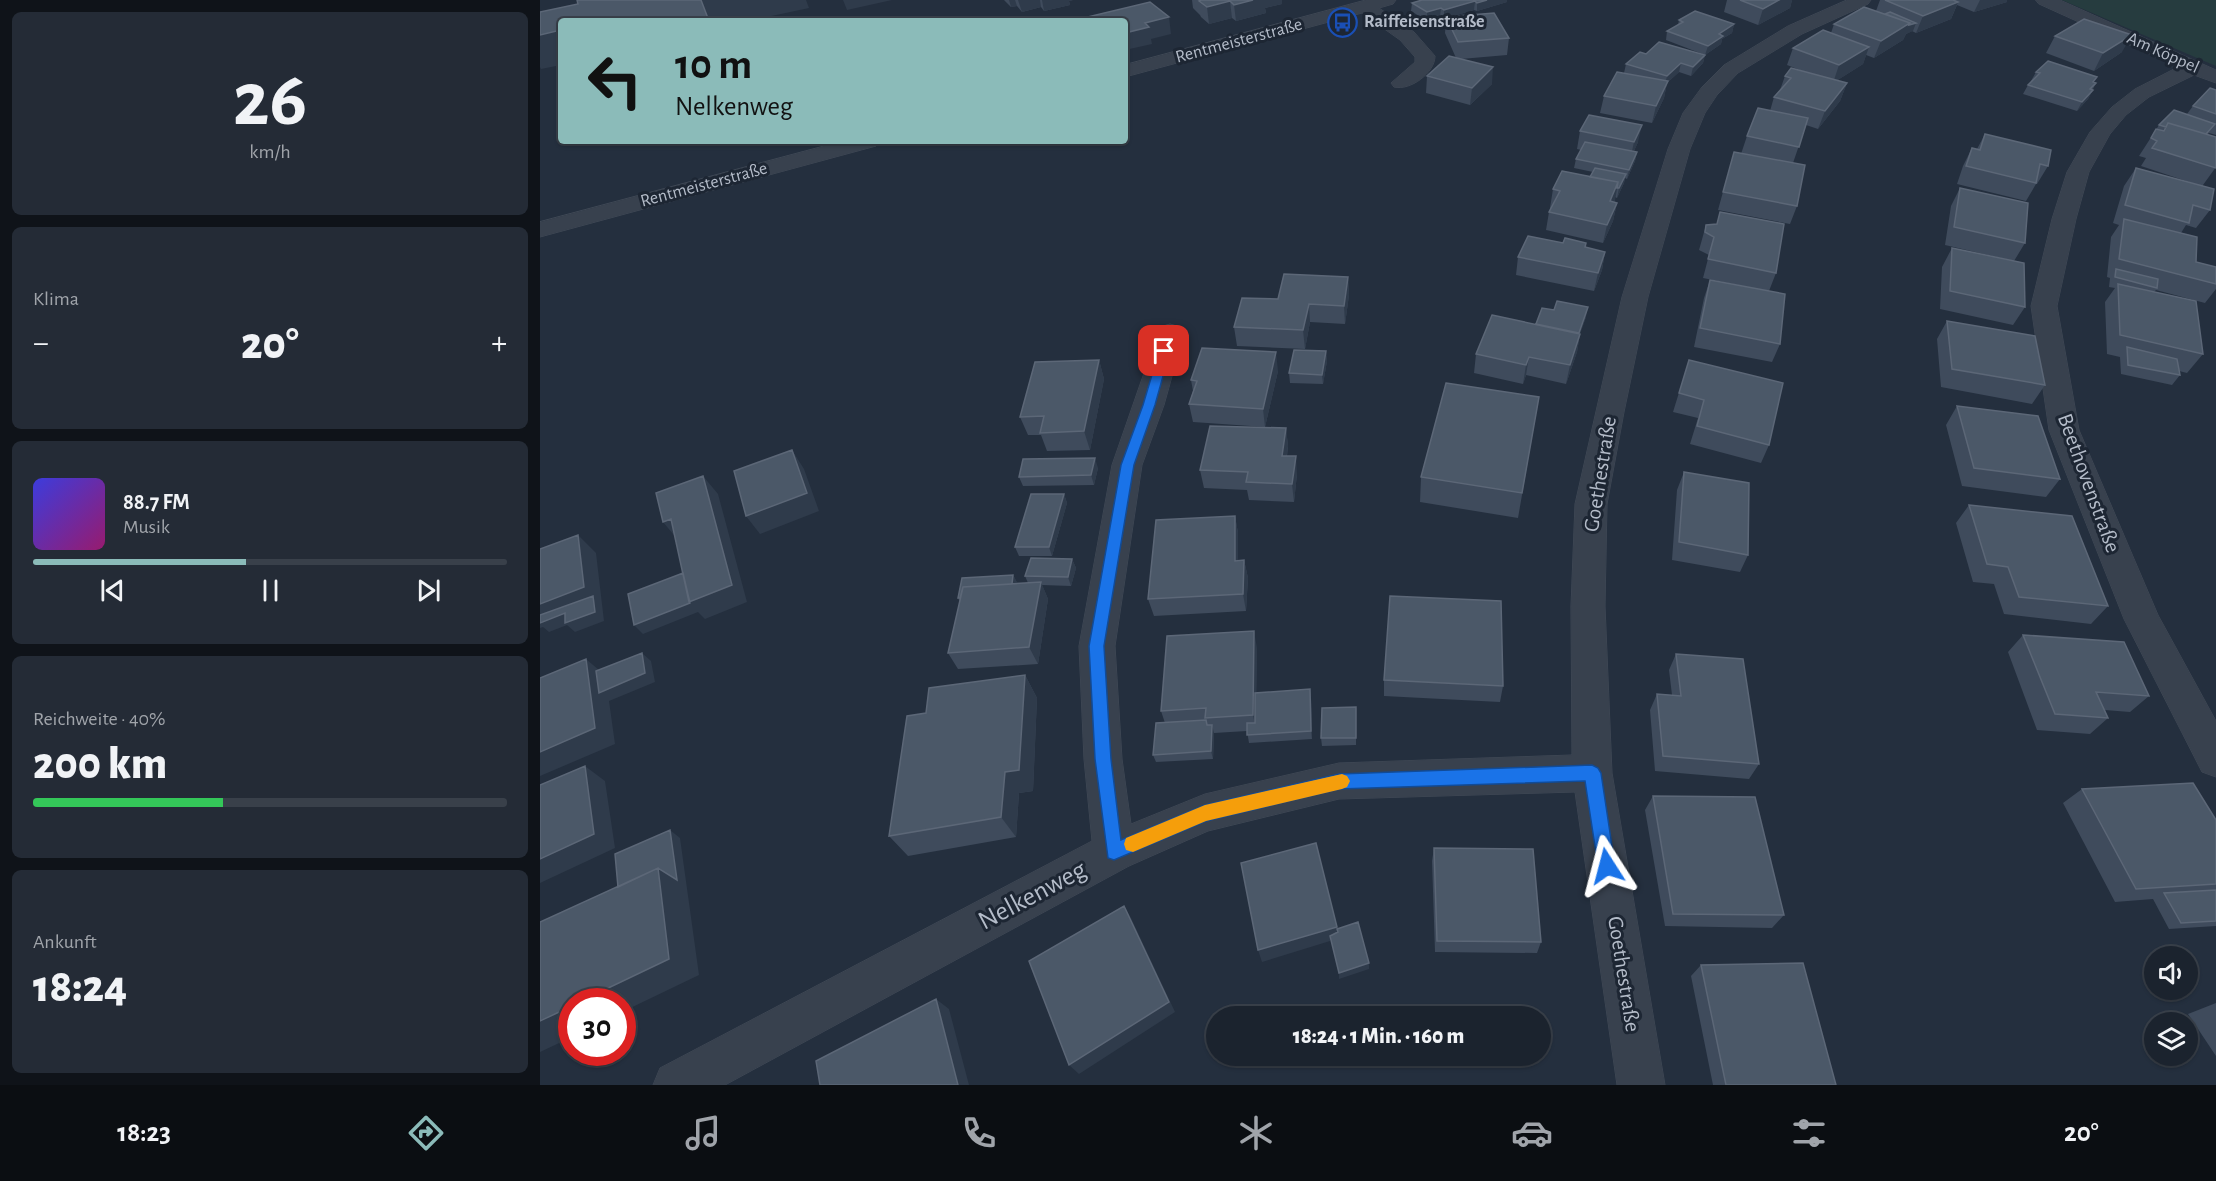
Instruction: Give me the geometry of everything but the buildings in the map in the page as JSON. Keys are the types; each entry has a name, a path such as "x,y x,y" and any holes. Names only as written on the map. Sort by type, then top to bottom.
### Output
{"street":[{"name":"Rentmeisterstraße","path":"1128,70 1388,0"},
{"name":"Goethestraße","path":"1641,1085 1592,773 1588,606 1591,504 1635,297 1679,149 1694,113 1709,91 1731,69 1795,30 1862,0"},
{"name":"Am Köppel","path":"2045,0 2205,72"},
{"path":"1366,7 1407,36 1425,56 1425,64 1401,83"},
{"name":"Beethovenstraße","path":"2205,72 2142,93 2119,111 2101,132 2078,172 2064,219 2044,306 2064,430 2142,619 2216,759"},
{"name":"Rentmeisterstraße","path":"540,230 857,144"},
{"path":"1114,852 1103,759 1097,646 1127,465 1149,405 1170,333"},
{"name":"Nelkenweg","path":"677,1085 1114,852 1205,813 1339,781 1592,773"}],"green space":[{"path":"2062,0 2216,0 2216,66 2204,61"}],"slow traffic":[{"path":"1133,844 1205,813 1342,781"}],"place":[{"name":"Raiffeisenstraße","path":"1343,22"}],"route":[{"path":"1164,351 1149,405 1127,465 1097,646 1103,759 1114,852 1205,813 1339,781 1592,773 1607,866"}]}
